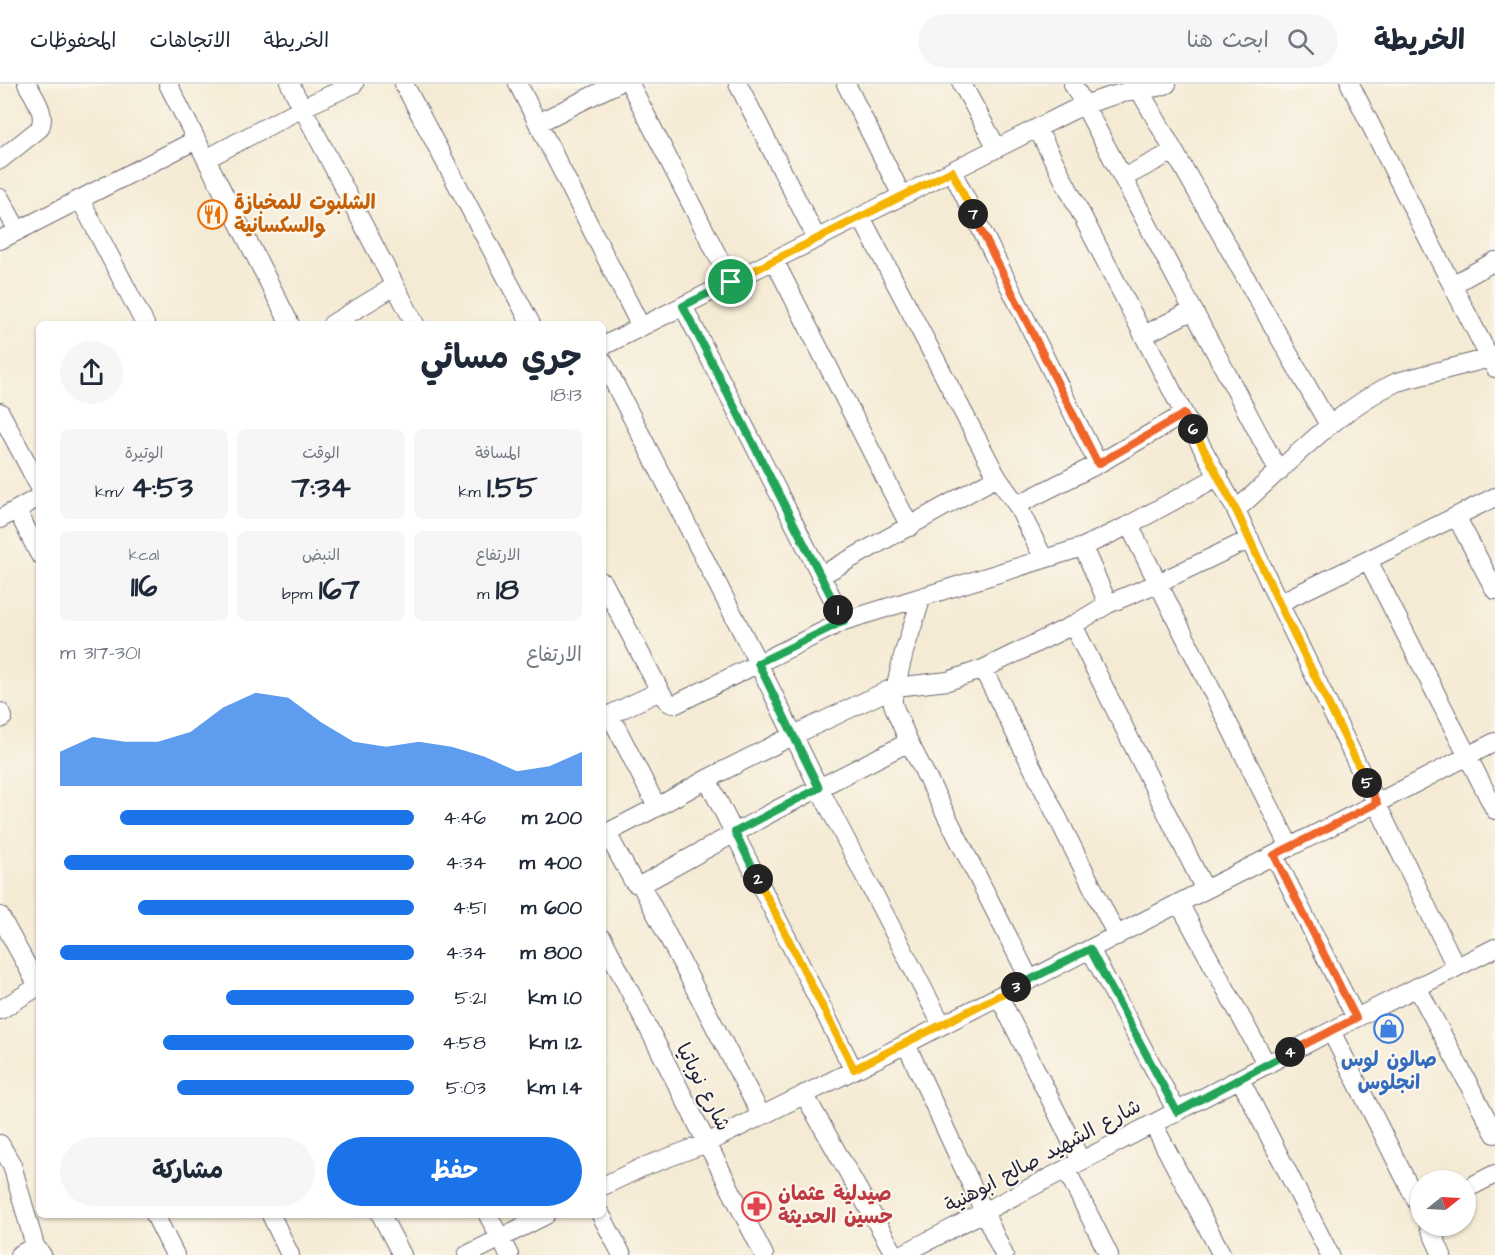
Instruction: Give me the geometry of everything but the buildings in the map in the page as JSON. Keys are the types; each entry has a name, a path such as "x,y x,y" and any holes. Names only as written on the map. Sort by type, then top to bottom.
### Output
{"street":[{"path":"0,160 39,129 42,124 42,117 27,84"},
{"path":"290,84 413,321"},
{"path":"206,159 302,108 354,84"},
{"path":"404,84 529,321"},
{"path":"518,84 641,327"},
{"path":"538,123 616,84"},
{"path":"630,84 731,282"},
{"path":"738,84 817,239"},
{"path":"846,84 902,196"},
{"path":"962,84 996,148"},
{"path":"1073,84 1279,472"},
{"path":"606,344 1084,105 1138,87 1156,88 1167,84"},
{"path":"1236,510 1329,425 1384,388 1397,382 1494,360 1452,285 1350,84"},
{"path":"172,85 196,140 288,321"},
{"path":"1138,87 1329,425"},
{"path":"1037,128 1236,510 1456,967"},
{"path":"0,240 196,140"},
{"path":"1123,178 1174,151"},
{"path":"952,171 1098,464"},
{"path":"0,198 18,231"},
{"path":"80,199 143,321"},
{"path":"861,217 997,477 1017,505 1044,559"},
{"path":"774,260 910,527"},
{"path":"1452,285 1495,261"},
{"path":"337,321 395,286"},
{"path":"683,306 844,621"},
{"path":"1144,335 1192,310"},
{"path":"606,367 942,1025"},
{"path":"0,412 6,441 36,482"},
{"path":"1017,505 1098,464 1184,414"},
{"path":"606,588 660,691 672,705 844,621 1083,547 1219,476"},
{"path":"820,576 997,477"},
{"path":"1279,603 1495,497"},
{"path":"0,519 36,499"},
{"path":"17,510 36,548"},
{"path":"1456,516 1495,590"},
{"path":"1129,525 1282,851 1356,1018"},
{"path":"606,833 707,779 895,687 948,681 983,669 1072,625 1108,604 1250,539"},
{"path":"1083,547 1108,604"},
{"path":"1368,560 1495,810"},
{"path":"922,597 895,687 893,704 909,742 1030,980"},
{"path":"1072,625 1205,890"},
{"path":"983,669 1117,936"},
{"path":"657,807 606,717 660,691"},
{"path":"0,712 3,717 0,719"},
{"path":"641,885 735,832 909,742"},
{"path":"606,1185 643,1167 706,1143 906,1044 1495,742"},
{"path":"707,779 854,1069"},
{"path":"606,836 633,881 641,885 761,1115"},
{"path":"1179,903 1267,1065"},
{"path":"0,916 36,982"},
{"name":"شارع نوباتيا","path":"606,945 764,1255"},
{"name":"شارع الشهيد صالح ابوهنية","path":"901,1255 1330,1031 1495,948"},
{"path":"1090,949 1177,1112"},
{"path":"1417,987 1495,1134"},
{"path":"0,1010 36,989"},
{"path":"999,996 1073,1165 1109,1255"},
{"path":"1330,1031 1410,1188"},
{"path":"906,1044 1004,1255"},
{"path":"1240,1079 1330,1255"},
{"path":"804,1094 895,1255"},
{"path":"1153,1124 1222,1255"},
{"path":"0,1144 12,1165 39,1251 19,1255"},
{"path":"1476,1184 1495,1174"},
{"path":"156,1218 175,1255"},
{"path":"272,1218 290,1255"},
{"path":"383,1218 402,1255"},
{"path":"490,1218 508,1255"},
{"path":"467,1255 540,1218"},
{"path":"603,1218 622,1255"},
{"path":"1433,1236 1442,1255"}],"place":[{"name":"الشلبوت للمخبازة والسكسانية","path":"213,215"},
{"name":"صالون لوس انجلوس","path":"1389,1029"},
{"name":"صيدلية عثمان حسين الحديثة","path":"757,1206"}],"route":[{"path":"952,171 1098,464 1184,414 1236,510 1377,803 1274,855 1356,1018 1177,1112 1090,949 854,1069 735,832 819,788 758,663 844,621 683,306 731,282 952,171"}]}
